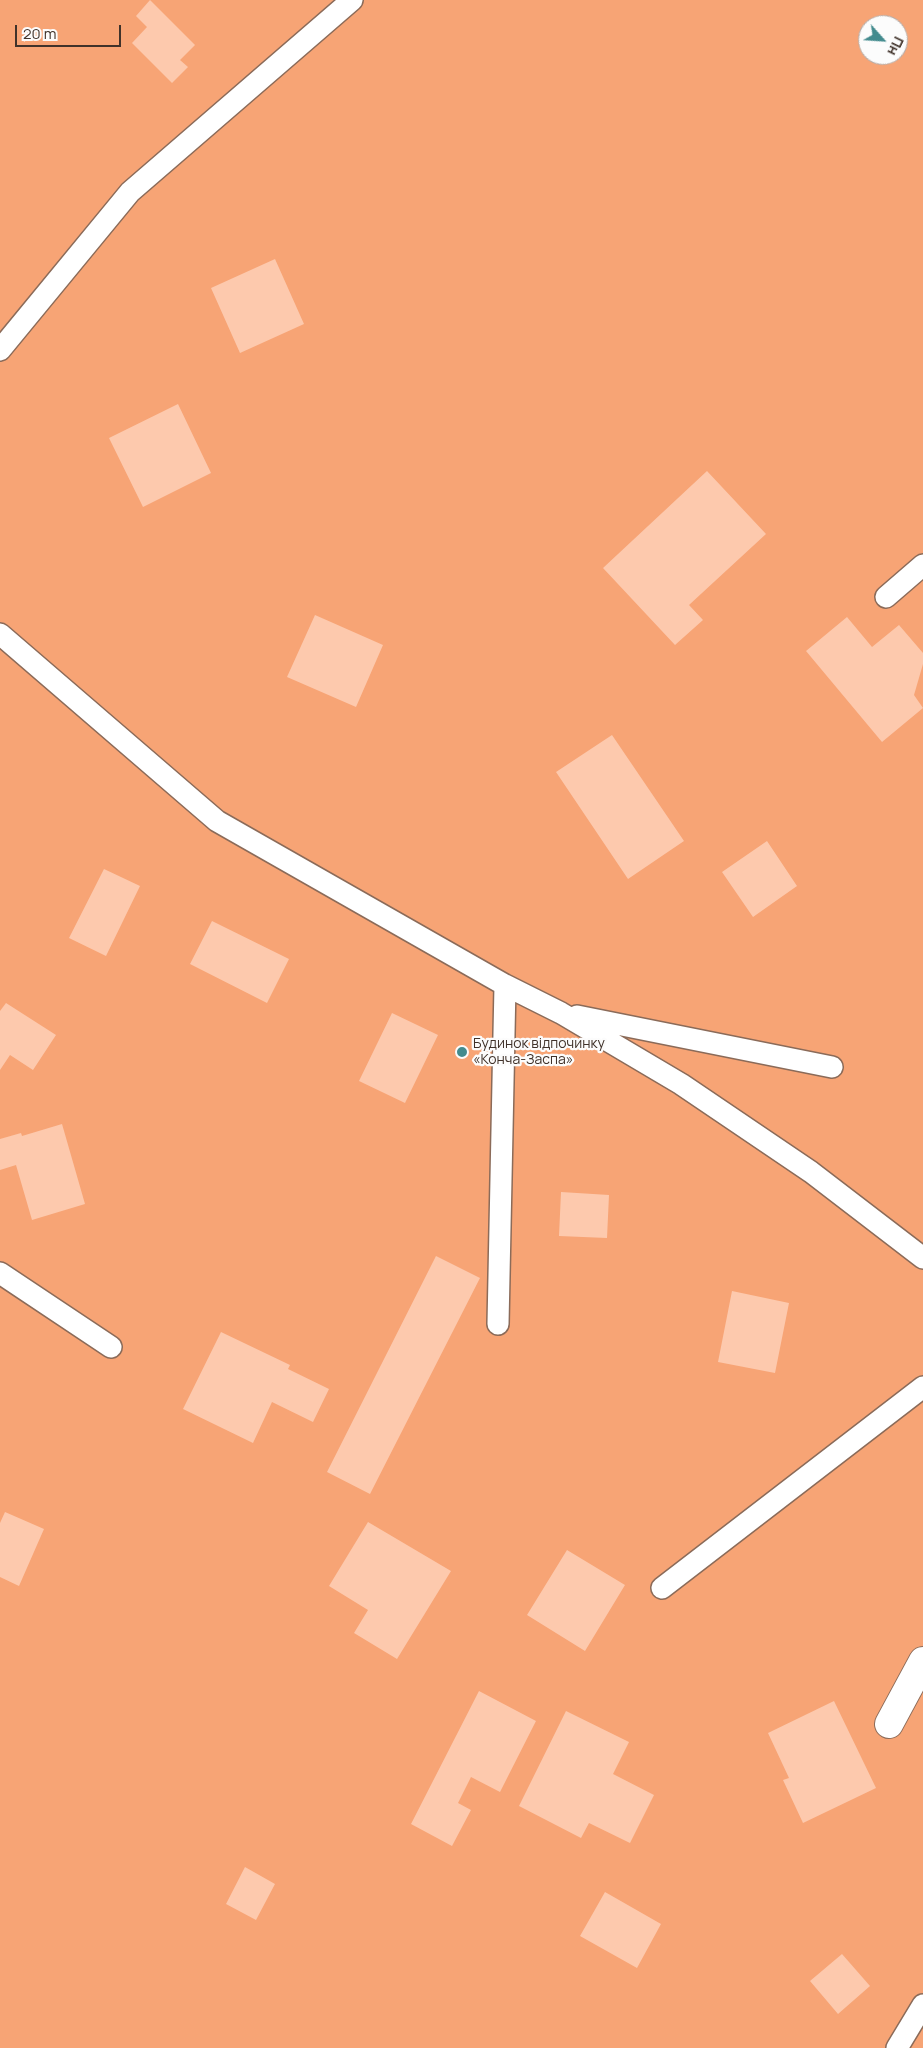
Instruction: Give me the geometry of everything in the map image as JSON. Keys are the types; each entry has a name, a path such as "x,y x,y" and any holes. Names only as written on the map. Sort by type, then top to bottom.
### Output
{"street":[{"path":"889,1724 923,1661"}],"lane":[{"path":"0,350 130,192 352,0"},
{"path":"886,597 923,565"},
{"path":"0,634 217,821 505,985 562,1013 689,1089 811,1172 923,1258"},
{"path":"498,1324 505,985"},
{"path":"562,1013 832,1067"},
{"path":"0,1273 111,1347"},
{"path":"662,1588 923,1387"},
{"path":"898,2048 923,2005"}],"shaded area":[{"name":"Будинок відпочинку «Конча-Заспа»","path":"0,0 923,0 923,2048 0,2048"}],"building":[{"path":"150,0 195,45 180,60 188,67 172,83 132,43 147,27 136,16"},
{"path":"275,259 304,324 240,353 211,288"},
{"path":"178,404 211,473 143,507 109,438"},
{"path":"707,471 766,534 689,605 703,620 675,645 603,568"},
{"path":"315,615 383,645 356,707 287,677"},
{"path":"847,617 872,647 899,625 923,653 923,664 914,695 923,708 882,742 806,651"},
{"path":"612,735 684,841 628,879 556,772"},
{"path":"767,841 797,886 753,917 722,872"},
{"path":"104,869 140,886 106,956 69,938"},
{"path":"212,921 289,959 267,1003 190,964"},
{"path":"6,1003 56,1035 33,1070 10,1055 0,1070 0,1011"},
{"path":"392,1013 438,1035 405,1103 359,1081"},
{"path":"62,1124 85,1204 32,1220 16,1165 0,1170 0,1139 21,1133 22,1136"},
{"path":"561,1192 609,1195 607,1238 559,1236"},
{"path":"436,1256 480,1278 370,1494 327,1472"},
{"path":"732,1291 789,1303 775,1373 718,1362"},
{"path":"221,1332 290,1365 288,1369 329,1389 313,1422 272,1402 253,1443 183,1409"},
{"path":"5,1512 44,1529 19,1586 0,1577 0,1523"},
{"path":"368,1522 451,1571 397,1659 354,1633 368,1610 329,1586"},
{"path":"567,1550 625,1585 585,1651 527,1615"},
{"path":"479,1691 536,1721 500,1792 471,1777 458,1803 471,1810 452,1846 411,1824"},
{"path":"834,1701 876,1788 803,1823 783,1780 789,1778 768,1733"},
{"path":"566,1711 629,1742 613,1774 654,1795 630,1843 589,1823 581,1838 519,1806"},
{"path":"245,1867 275,1884 256,1920 226,1904"},
{"path":"605,1892 661,1924 637,1968 580,1936"},
{"path":"842,1954 870,1986 838,2014 810,1981"}],"place":[{"name":"Будинок відпочинку «Конча-Заспа»","path":"462,1052"}]}
